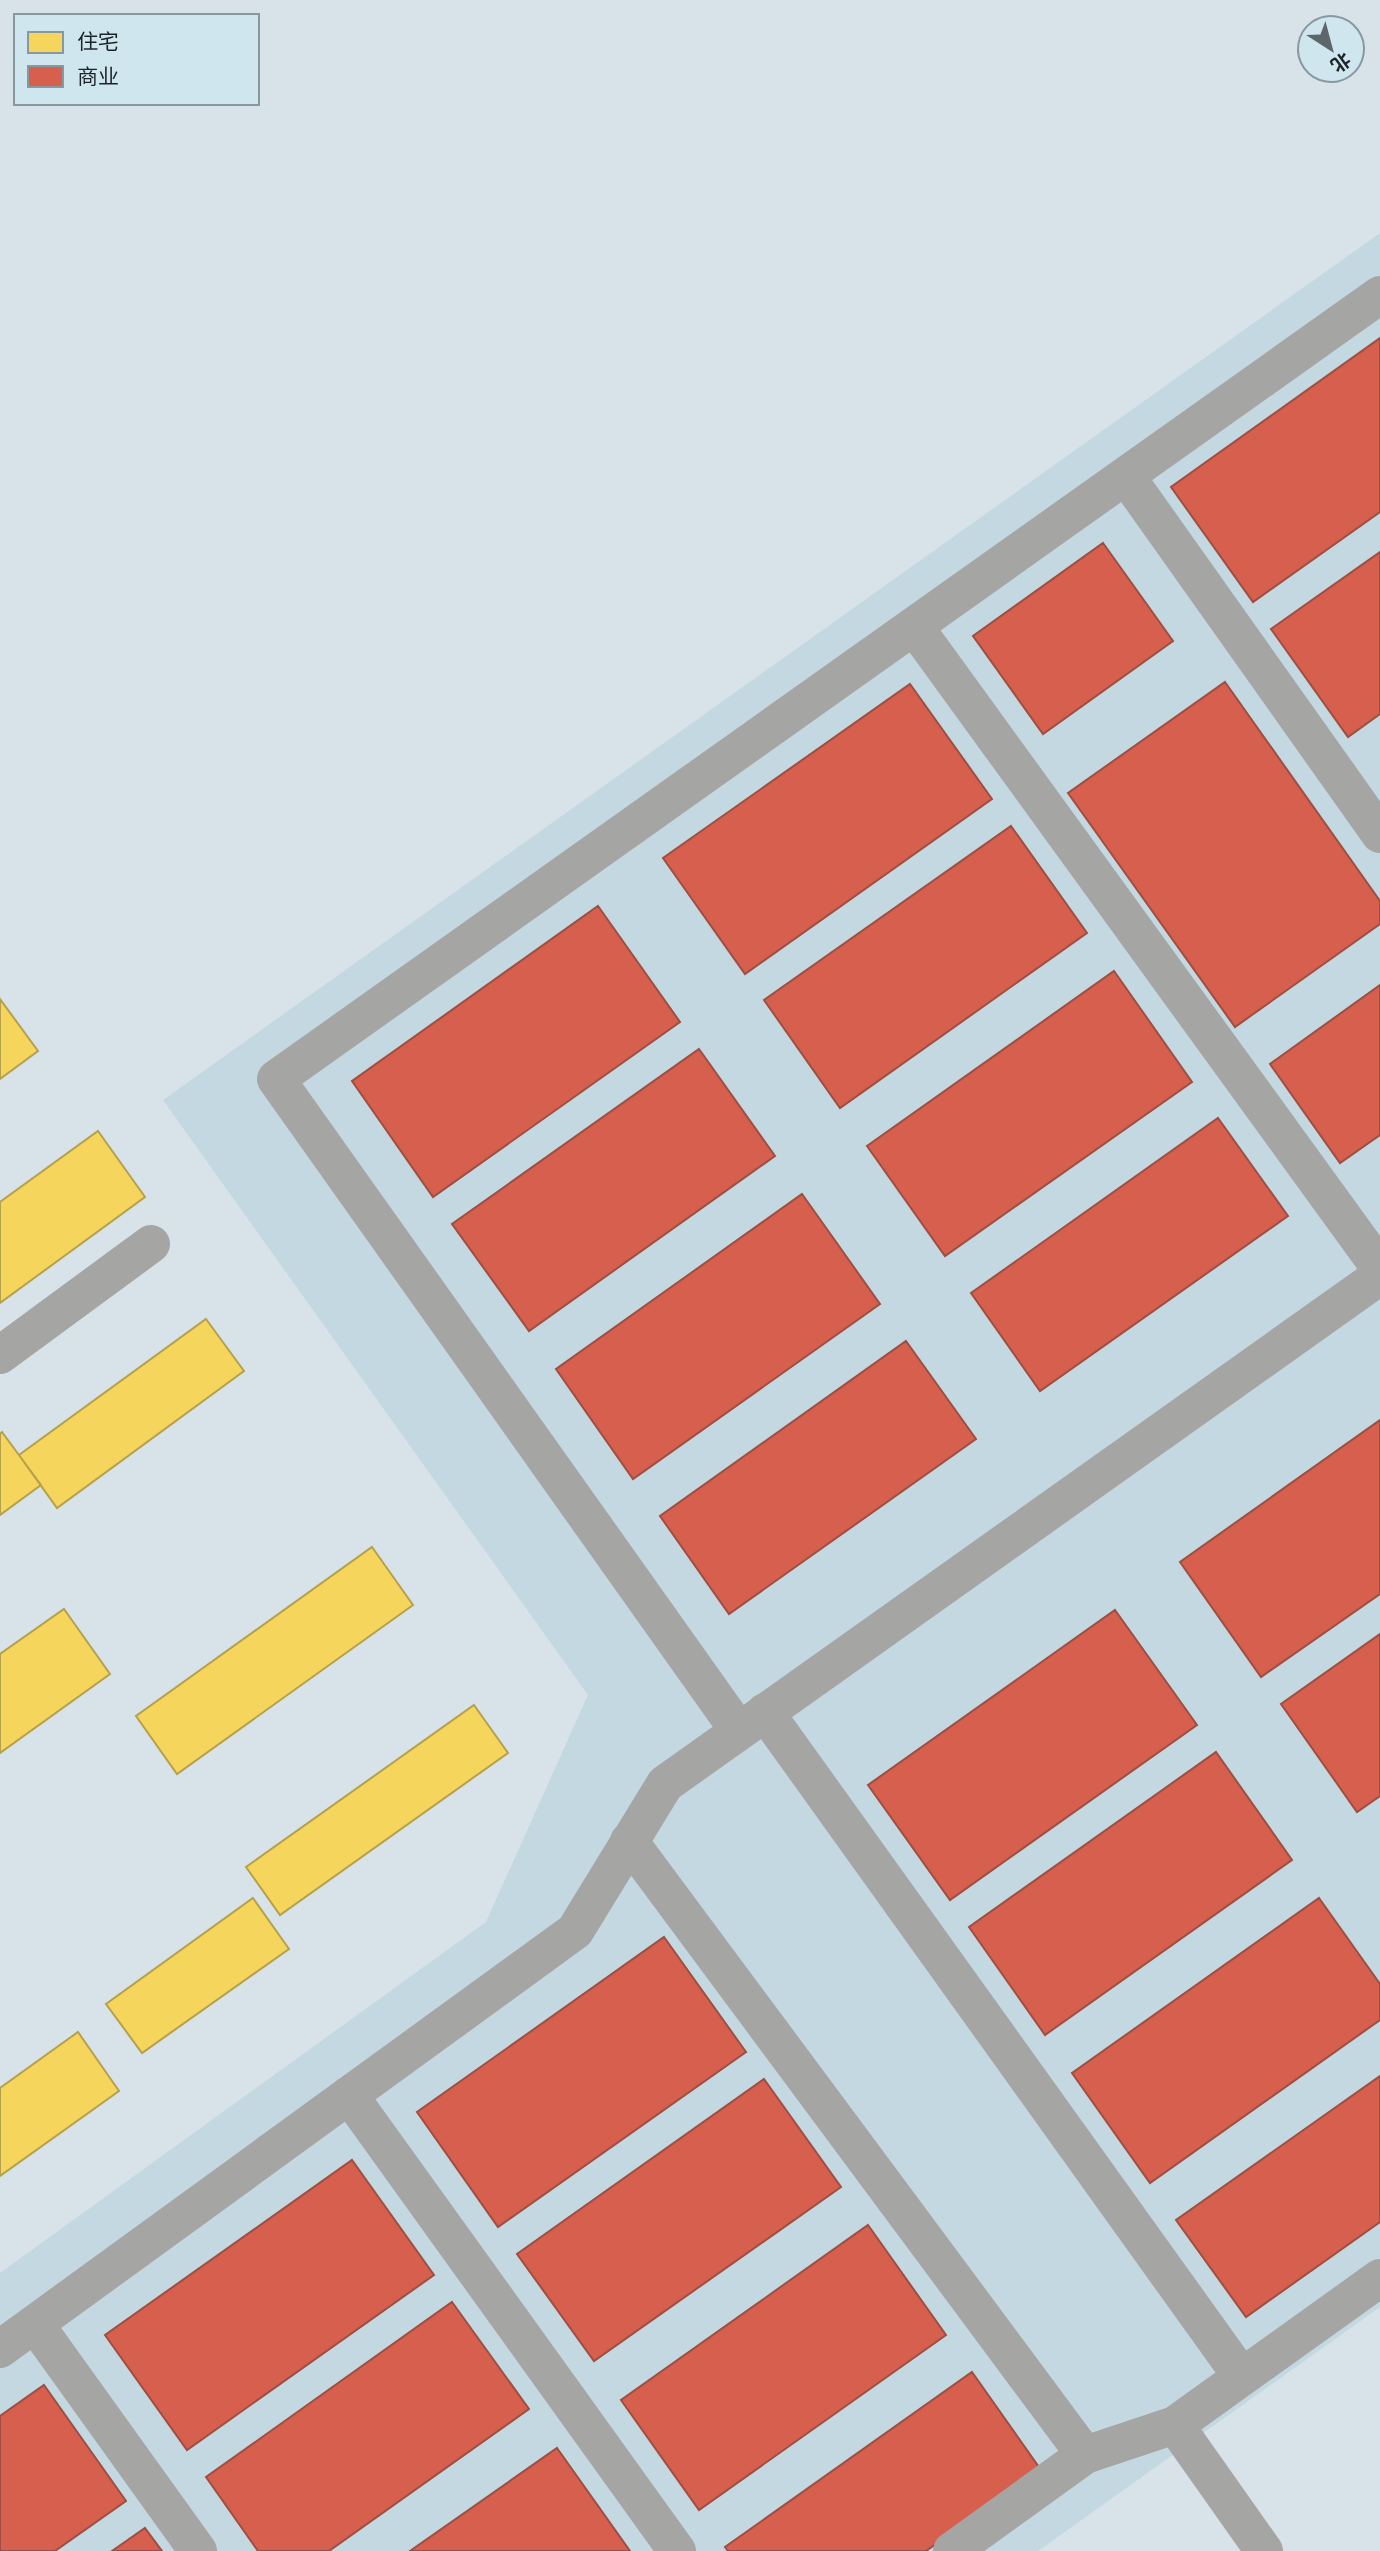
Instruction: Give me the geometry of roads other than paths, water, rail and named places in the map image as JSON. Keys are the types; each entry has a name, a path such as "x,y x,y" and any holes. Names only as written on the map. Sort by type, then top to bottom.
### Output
{"lane":[{"path":"1242,2377 276,1079 1380,295"},
{"path":"1126,476 1380,834"},
{"path":"914,626 1380,1268"},
{"path":"0,1355 151,1244"},
{"path":"0,2349 575,1931 665,1784 1380,1276"},
{"path":"629,1841 1085,2455"},
{"path":"348,2095 677,2551"},
{"path":"952,2551 1085,2455 1175,2425 1380,2278"},
{"path":"35,2324 198,2551"},
{"path":"1175,2425 1264,2551"}]}
